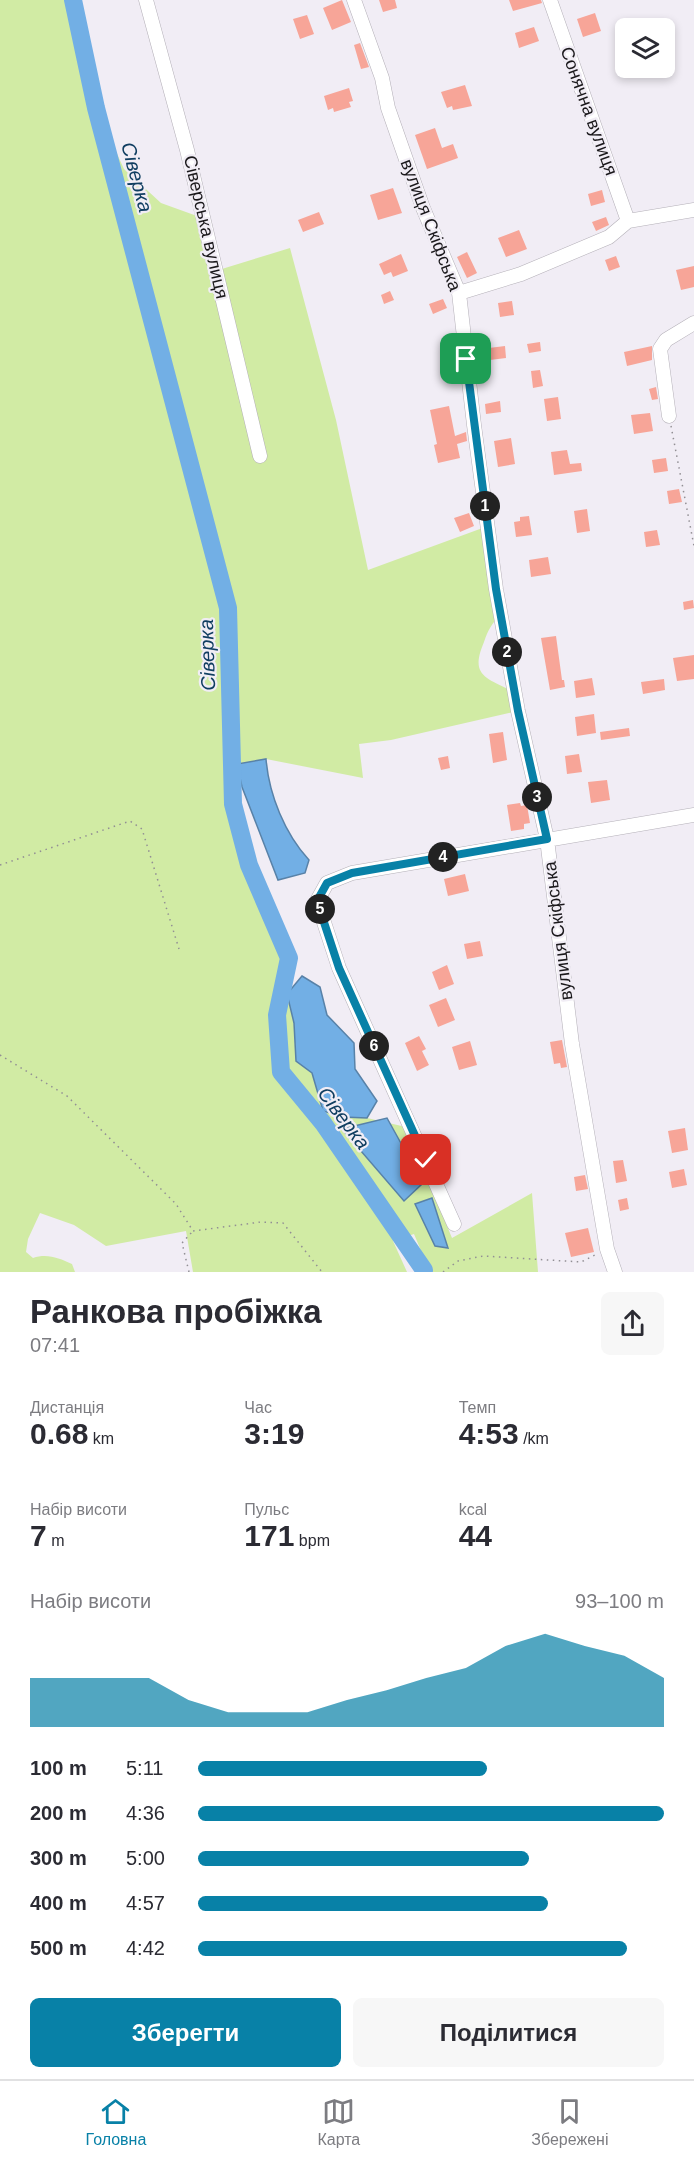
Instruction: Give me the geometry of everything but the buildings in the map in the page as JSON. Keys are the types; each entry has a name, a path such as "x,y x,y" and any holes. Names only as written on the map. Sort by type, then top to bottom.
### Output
{"street":[{"name":"Сіверська вулиця","path":"146,0 187,150 260,456"},
{"name":"вулиця Скіфська","path":"354,0 382,78 387,108 419,197 459,293 496,589 518,711 547,839 572,1044 607,1249 615,1272"},
{"name":"Сонячна вулиця","path":"550,0 628,221"},
{"path":"459,293 521,274 609,237 628,221 694,210"},
{"path":"669,416 660,349 666,340 694,323"},
{"path":"454,1224 339,968 317,901 327,883 352,873 694,815"}],"path":[{"path":"669,416 694,546"},
{"path":"0,865 130,821 142,829 180,949"},
{"path":"0,1055 67,1096 176,1204 193,1232"},
{"path":"189,1272 182,1243 193,1232 261,1222 283,1222 322,1272"},
{"path":"443,1272 458,1261 483,1256 581,1262 607,1249"}],"green space":[{"path":"0,0 73,0 86,62 87,89 124,169 161,203 197,216 212,272 290,248 336,420 368,570 488,526 501,614 487,634 480,652 479,667 486,677 510,690 518,711 391,740 359,744 363,778 266,759 225,766 249,865 289,958 287,994 294,1023 296,1061 312,1073 323,1111 343,1117 367,1118 406,1127 452,1238 532,1193 538,1272 430,1272 414,1234 393,1241 407,1272 193,1272 186,1231 106,1246 74,1225 40,1213 28,1239 26,1252 33,1258 48,1256 72,1264 75,1272 0,1272"}],"water":[{"path":"266,759 271,786 280,813 300,850 309,860 305,873 278,880 242,787 237,764"},
{"path":"302,976 320,987 327,1015 354,1043 355,1069 377,1101 367,1118 343,1117 323,1111 312,1073 296,1061 294,1023 287,994"},
{"path":"387,1118 423,1183 404,1201 342,1129"},
{"path":"432,1198 448,1248 435,1246 415,1204"}],"waterway":[{"name":"Сіверка","path":"73,0 96,108 228,608 233,804 249,865 289,958 277,1015 281,1072 323,1123 424,1270"}],"route":[{"path":"426,1160 339,968 317,901 327,883 352,873 547,839 518,711 496,589 466,359"}]}
